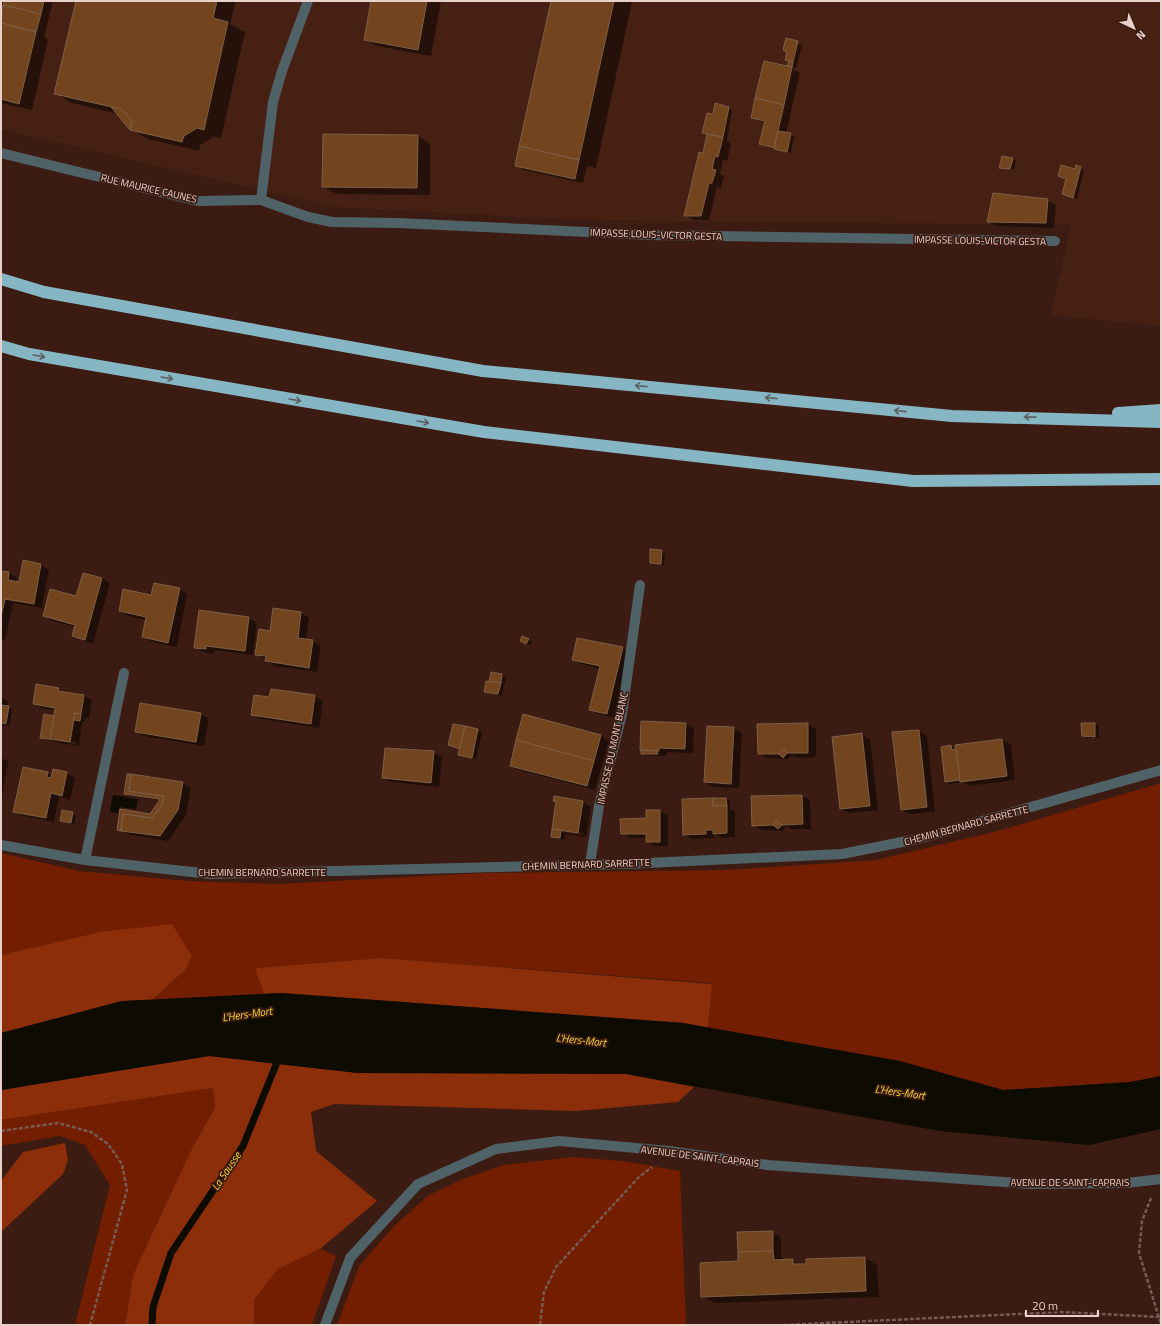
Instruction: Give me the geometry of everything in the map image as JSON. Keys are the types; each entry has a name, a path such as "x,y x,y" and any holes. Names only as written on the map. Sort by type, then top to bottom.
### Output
{"highway":[{"path":"1,279 44,292 483,370 952,416 1069,418 1161,422"},
{"path":"1,346 29,354 484,432 913,481 1161,479"},
{"path":"1069,418 1161,410"}],"street":[{"path":"261,200 273,102 282,72 308,1"},
{"name":"RUE MAURICE CAUNES","path":"1,153 198,200 261,200"},
{"name":"IMPASSE LOUIS-VICTOR GESTA","path":"261,200 308,217 332,222 398,223 650,235 1055,241"},
{"name":"IMPASSE DU MONT BLANC","path":"590,864 599,806 622,714 640,585"},
{"path":"85,860 124,673"},
{"name":"CHEMIN BERNARD SARRETTE","path":"1,845 85,860 210,874 590,864 842,854 922,838 1161,770"},
{"name":"AVENUE DE SAINT-CAPRAIS","path":"325,1325 350,1258 418,1184 496,1149 559,1141 669,1151 768,1165 1031,1184 1127,1183 1160,1179"}],"path":[{"path":"1,1131 58,1123 91,1132 108,1144 122,1164 127,1190 90,1325"},
{"path":"540,1325 544,1292 556,1267 639,1177 654,1164 664,1161 669,1151"},
{"path":"1160,1179 1142,1221 1139,1253 1161,1324"},
{"path":"784,1325 1061,1312 1160,1317"}],"shaded area":[{"path":"1,1 1161,1 1161,326 1051,315 1071,225 574,220 334,207 1,129"},
{"path":"1161,783 1161,1076 1130,1082 1003,1090 900,1061 708,1028 712,983 382,958 256,968 264,994 152,1000 185,970 100,932 1,955 1,853 79,871 188,881 278,884 484,873 728,870 876,860 998,831"},
{"path":"172,924 192,956 185,970 152,1000 122,1001 1,1033 1,955 100,932"},
{"path":"382,958 712,984 708,1028 683,1023 281,993 264,994 255,968"},
{"path":"209,1056 358,1073 626,1074 694,1087 678,1102 575,1111 334,1104 311,1112 316,1151 377,1201 320,1249 278,1269 254,1300 254,1325 125,1325 133,1275 193,1146 215,1108 213,1088 1,1120 1,1090"},
{"path":"213,1088 215,1108 193,1146 133,1275 125,1325 75,1325 110,1185 85,1145 60,1136 1,1146 1,1120"},
{"path":"65,1143 68,1160 63,1174 1,1232 1,1181 23,1152"},
{"path":"573,1157 623,1161 680,1171 686,1325 337,1325 359,1266 395,1225 429,1195 463,1179 503,1165"},
{"path":"320,1249 336,1256 312,1325 254,1325 254,1300 278,1269"}],"water":[{"path":"113,795 138,799 136,809 119,807 118,813 110,812"},
{"name":"L'Hers-Mort","path":"281,993 683,1023 900,1061 1003,1090 1130,1082 1161,1076 1161,1129 1089,1145 940,1131 626,1074 358,1073 209,1056 1,1090 1,1033 122,1001"}],"building":[{"path":"5,1 44,1 41,14 3,5"},
{"path":"76,1 217,1 213,18 228,22 204,130 197,128 184,136 182,142 130,130 132,121 121,109 54,94"},
{"path":"371,1 427,1 418,50 364,40"},
{"path":"551,1 614,1 579,160 519,146"},
{"path":"3,5 41,14 36,32 1,23"},
{"path":"1,23 36,32 19,104 1,99"},
{"path":"786,38 798,41 793,62 785,60 787,52 783,50"},
{"path":"764,61 792,67 784,105 755,98"},
{"path":"789,61 793,62 792,67 787,66"},
{"path":"755,98 784,105 774,148 759,144 765,121 751,118"},
{"path":"715,103 729,107 723,137 702,133 707,113 713,114"},
{"path":"111,107 121,109 132,121 130,130"},
{"path":"778,131 791,133 787,152 774,149"},
{"path":"323,134 418,135 417,188 322,187"},
{"path":"707,134 723,137 718,157 715,156 712,169 716,170 712,183 709,183 701,216 684,216 699,152 703,153"},
{"path":"519,146 579,160 575,179 515,166"},
{"path":"1002,156 1013,158 1010,169 999,168"},
{"path":"1061,165 1075,169 1076,165 1081,167 1073,198 1062,194 1066,179 1058,176"},
{"path":"993,193 1048,199 1046,223 987,222"},
{"path":"650,549 662,550 661,564 650,563"},
{"path":"23,560 41,564 34,604 5,599 1,617 1,571 9,572 8,580 19,582"},
{"path":"83,573 102,578 85,640 72,636 75,625 43,616 50,589 76,596"},
{"path":"154,583 180,588 168,643 142,637 146,617 119,611 123,589 151,595"},
{"path":"273,608 301,612 298,638 313,640 309,668 265,661 266,656 255,655 259,629 270,631"},
{"path":"199,610 249,617 245,651 206,646 206,649 194,648"},
{"path":"522,636 529,639 526,644 520,641"},
{"path":"577,638 623,647 607,714 589,710 600,666 572,660"},
{"path":"491,672 502,674 501,683 489,681"},
{"path":"486,681 501,683 498,694 484,692"},
{"path":"36,684 59,688 58,691 84,695 81,714 75,713 70,742 50,739 55,708 33,704"},
{"path":"271,689 315,695 311,724 251,715 254,695 269,697"},
{"path":"140,703 201,713 196,742 135,732"},
{"path":"1,705 9,706 6,724 1,723"},
{"path":"75,713 81,714 80,721 74,720"},
{"path":"44,714 54,716 50,739 40,738"},
{"path":"523,714 601,735 594,761 516,740"},
{"path":"641,721 686,723 685,749 659,748 659,751 640,750"},
{"path":"808,723 808,753 787,753 783,749 779,754 758,754 757,724"},
{"path":"1081,723 1095,723 1095,737 1082,736"},
{"path":"453,724 465,726 460,749 448,745"},
{"path":"465,726 478,729 472,758 458,755"},
{"path":"707,726 734,727 731,784 704,782"},
{"path":"919,730 927,807 901,810 892,732"},
{"path":"862,733 870,806 840,809 832,737"},
{"path":"1002,739 1007,776 960,782 955,745"},
{"path":"516,740 594,761 587,786 510,766"},
{"path":"951,745 952,750 956,749 960,780 945,782 941,747"},
{"path":"385,748 434,751 431,783 382,778"},
{"path":"783,749 787,753 783,758 779,754"},
{"path":"641,750 657,751 658,754 641,754"},
{"path":"23,767 48,772 47,777 51,778 53,769 67,772 62,796 51,793 46,818 13,812"},
{"path":"127,774 131,774 129,791 164,796 163,803 152,818 123,814 121,831 117,830 120,809 150,814 159,801 159,799 124,794"},
{"path":"131,774 183,782 178,810 160,836 121,831 123,814 152,818 163,803 164,796 129,791"},
{"path":"802,795 803,824 782,825 777,821 773,825 752,826 751,796"},
{"path":"554,796 583,801 578,833 552,829 556,801 553,801"},
{"path":"713,798 713,806 727,805 727,833 713,834 713,830 706,830 706,834 683,835 682,799"},
{"path":"713,798 726,798 727,805 713,806"},
{"path":"62,810 73,812 71,823 60,821"},
{"path":"646,810 660,810 660,842 646,842 646,834 621,834 620,819 646,818"},
{"path":"777,821 782,825 778,829 773,825"},
{"path":"552,829 561,830 560,838 551,837"},
{"path":"773,1231 773,1251 738,1252 737,1232"},
{"path":"773,1251 774,1260 793,1259 793,1264 806,1264 806,1259 865,1257 866,1291 701,1297 700,1263 738,1261 738,1252"}],"waterway":[{"name":"La Sausse","path":"152,1325 153,1307 171,1253 243,1146 280,1055"}]}
